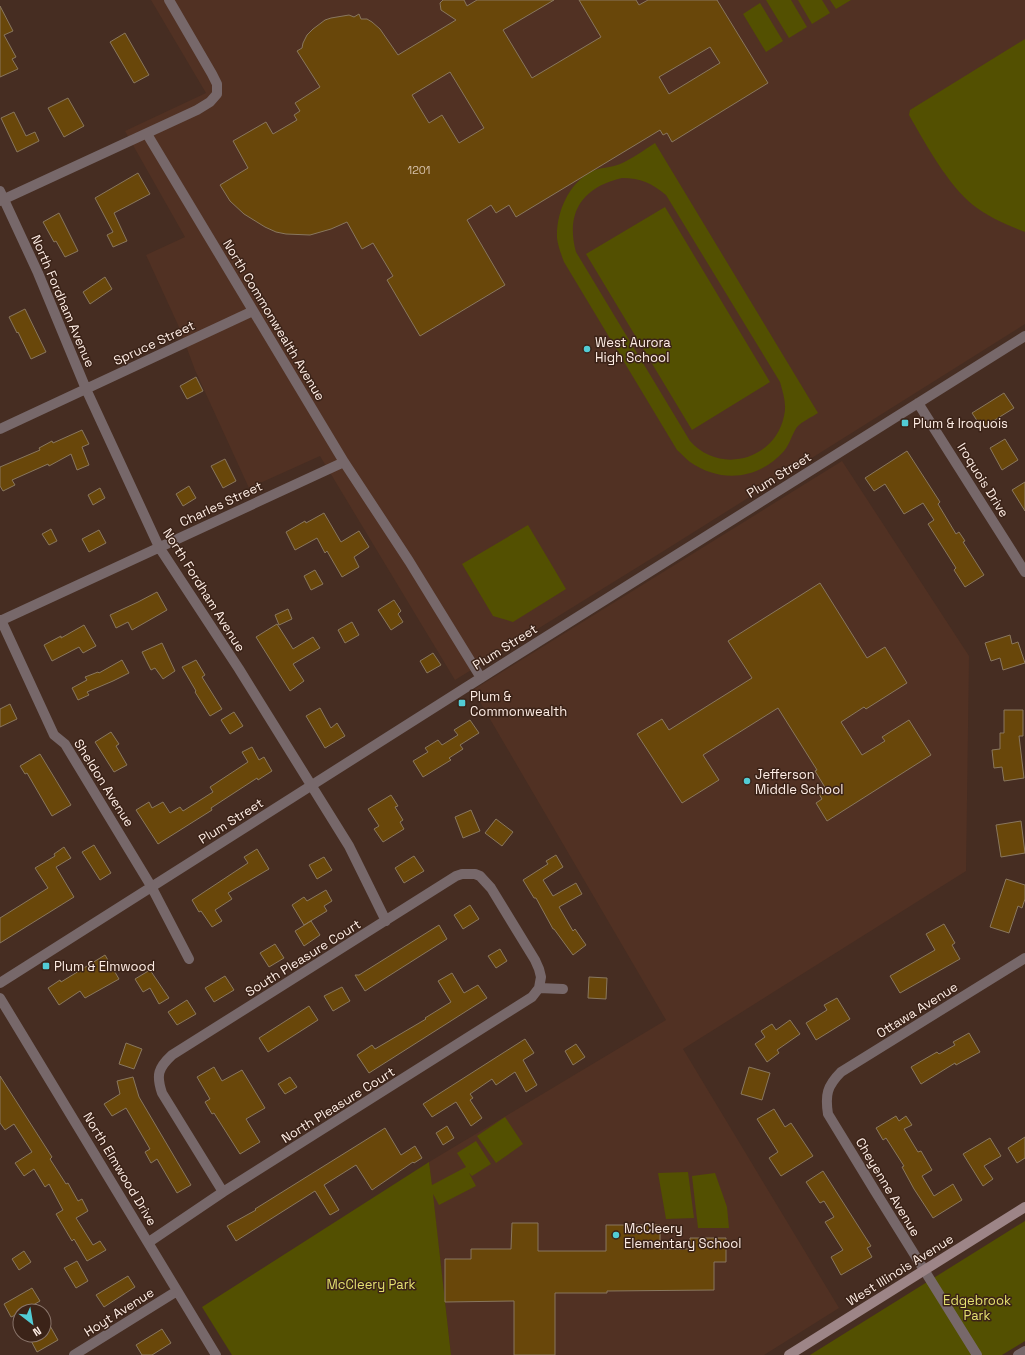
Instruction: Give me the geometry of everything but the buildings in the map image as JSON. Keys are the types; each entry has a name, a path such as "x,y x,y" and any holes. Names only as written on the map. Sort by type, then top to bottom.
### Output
{"main road":[{"name":"West Illinois Avenue","path":"790,1355 1025,1207"}],"street":[{"path":"1,198 147,134 197,110 210,102 217,94 217,84 212,74 169,0"},
{"name":"North Commonwealth Avenue","path":"147,134 344,462 409,562 481,678"},
{"name":"North Fordham Avenue","path":"1,198 38,273 86,389 159,547 239,669 349,846 386,921"},
{"name":"Spruce Street","path":"0,429 253,311"},
{"name":"Plum Street","path":"0,983 151,886 1025,336"},
{"name":"Iroquois Drive","path":"918,403 1024,569"},
{"name":"Charles Street","path":"1,620 344,462"},
{"name":"Sheldon Avenue","path":"1,620 54,735 65,744 151,886 189,959"},
{"name":"South Pleasure Court","path":"223,1192 162,1093 158,1082 158,1073 164,1063 172,1056 456,876 462,874 475,874 480,876 486,882 535,960 541,977 539,988"},
{"name":"Ottawa Avenue","path":"828,1089 834,1079 841,1072 1025,958"},
{"path":"539,988 562,989"},
{"name":"North Pleasure Court","path":"148,1242 223,1192 532,997 539,988"},
{"name":"North Elmwood Drive","path":"0,998 216,1355"},
{"name":"Cheyenne Avenue","path":"828,1089 826,1101 828,1114 977,1355"},
{"name":"Hoyt Avenue","path":"74,1355 177,1291"},
{"path":"1018,1355 1025,1351"}],"shaded area":[{"name":"West Aurora High School","path":"151,0 1025,0 1025,324 455,680 320,456 249,488 195,370 179,327 146,255 185,237 125,131 206,93"},
{"name":"Jefferson Middle School","path":"842,461 969,656 966,871 683,1049 839,1308 764,1355 451,1355 429,1162 666,1020 473,690"}],"green space":[{"path":"766,0 791,0 807,27 789,38"},
{"path":"798,0 822,0 830,13 812,24"},
{"path":"830,0 851,0 836,9"},
{"path":"760,3 783,41 766,52 743,14"},
{"path":"1025,39 1025,232 991,217 964,197 946,175 909,115 910,110"},
{"path":"655,143 818,413 797,427 784,451 763,468 752,473 727,476 715,474 690,462 677,450 564,262 560,250 557,238 557,229 561,210 565,200 575,184 590,172 620,164","holes":["622,178 646,182 666,195 780,382 785,403 784,416 779,431 770,443 758,452 745,458 731,460 716,458 702,451 690,441 576,252 573,238 573,225 575,213 580,203 587,195 597,188 608,182"]},
{"path":"665,207 770,382 692,430 586,254"},
{"path":"528,525 566,589 513,622 493,616 462,564"},
{"path":"505,1117 523,1144 496,1163 477,1136"},
{"name":"McCleery Park","path":"476,1141 491,1164 472,1176 469,1173 476,1186 439,1205 433,1194 451,1355 232,1355 202,1307 429,1162 432,1185 466,1167 457,1153"},
{"path":"688,1172 694,1218 666,1219 658,1173"},
{"path":"715,1173 727,1207 729,1228 698,1228 692,1176"},
{"name":"Edgebrook Park","path":"1025,1221 1025,1341 1002,1355 810,1355"}],"place":[{"name":"West Aurora High School","path":"587,349"},
{"name":"Plum & Iroquois","path":"905,423"},
{"name":"Plum & Commonwealth","path":"462,703"},
{"name":"Jefferson Middle School","path":"747,781"},
{"name":"Plum & Elmwood","path":"46,966"},
{"name":"McCleery Elementary School","path":"616,1235"}]}
